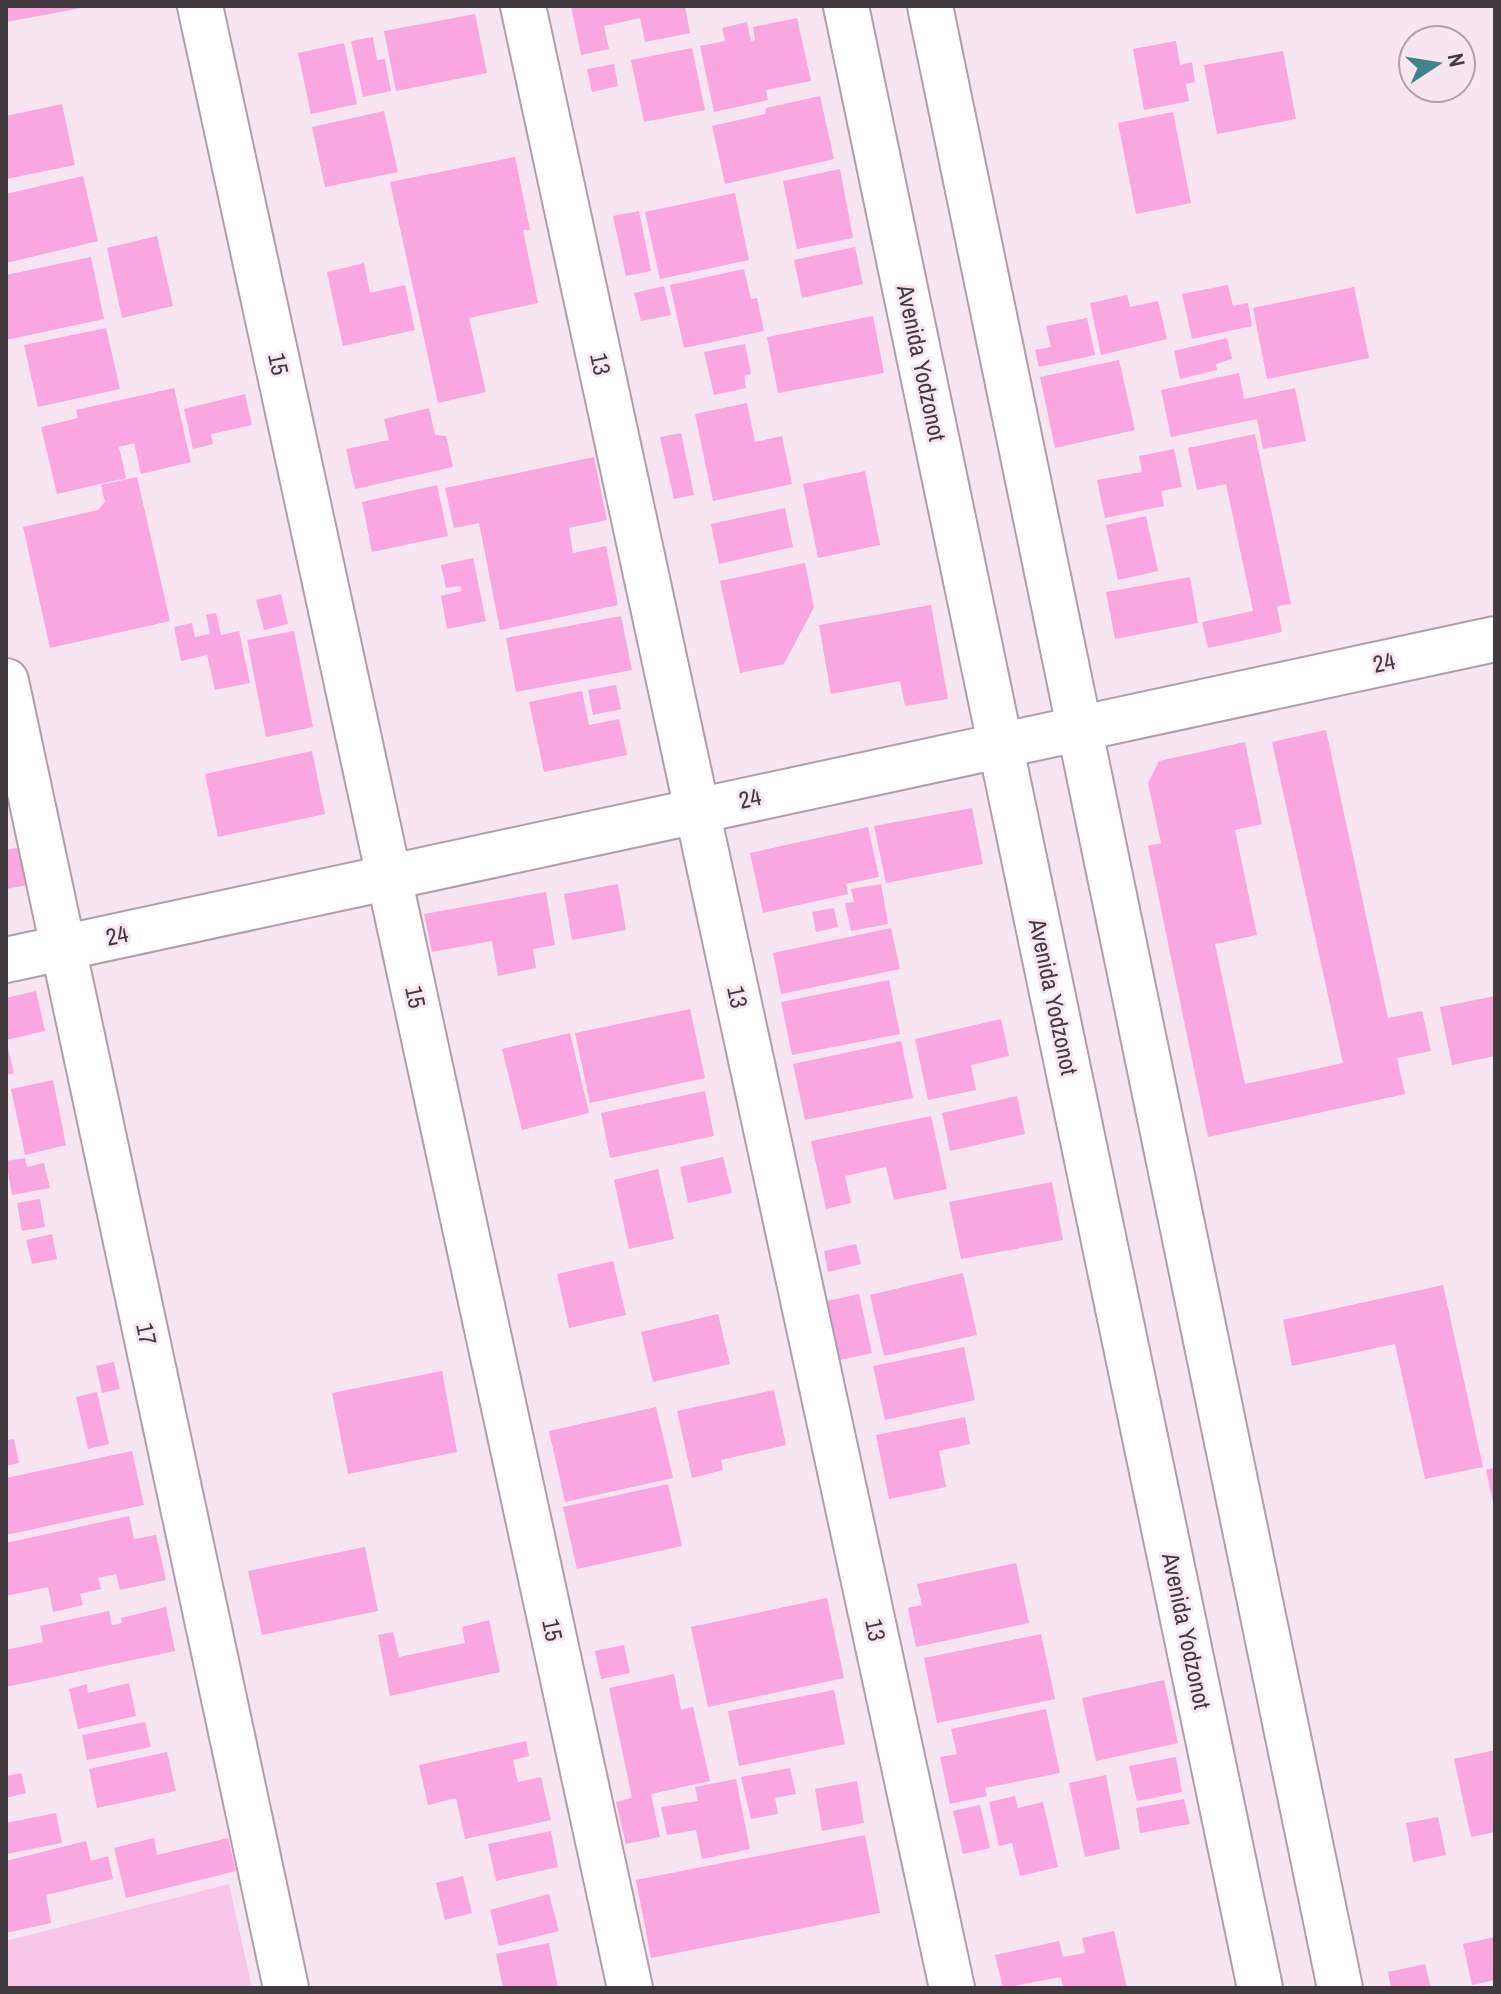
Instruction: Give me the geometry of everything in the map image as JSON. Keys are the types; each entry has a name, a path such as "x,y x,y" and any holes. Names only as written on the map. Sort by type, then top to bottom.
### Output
{"street":[{"name":"15","path":"200,6 630,1988"},
{"name":"13","path":"523,6 697,811 941,1986"},
{"name":"Avenida Yodzonot","path":"846,6 1260,1988"},
{"path":"930,6 1340,1988"},
{"name":"24","path":"6,960 1495,639"},
{"name":"17","path":"6,681 286,1988"}],"shaded area":[{"path":"229,1884 252,1988 6,1988 6,1941"}],"building":[{"path":"6,6 87,6 87,7 6,22"},
{"path":"571,6 685,6 690,33 645,42 640,18 604,26 609,49 581,55"},
{"path":"475,14 487,73 396,91 384,31"},
{"path":"797,18 811,81 766,90 768,100 714,112 700,46 725,41 722,28 747,22 751,41 755,40 753,27"},
{"path":"373,37 377,60 385,59 391,91 363,97 351,41"},
{"path":"1176,41 1180,65 1192,62 1195,82 1186,84 1189,101 1144,110 1133,49"},
{"path":"344,43 357,104 311,114 298,53"},
{"path":"692,48 705,110 644,122 631,60"},
{"path":"1283,51 1296,119 1217,134 1204,65"},
{"path":"614,64 618,86 592,92 587,69"},
{"path":"820,96 834,159 725,184 712,126 765,114 766,108"},
{"path":"62,104 75,165 6,179 6,116"},
{"path":"384,111 398,172 325,187 312,127"},
{"path":"1173,112 1191,203 1136,214 1118,123"},
{"path":"515,157 530,230 523,230 538,303 469,318 486,392 438,403 390,182"},
{"path":"840,169 853,238 797,249 783,181"},
{"path":"83,176 98,241 6,263 6,194"},
{"path":"735,193 749,260 660,279 645,212"},
{"path":"639,211 651,271 626,276 613,216"},
{"path":"157,236 173,306 122,318 107,248"},
{"path":"855,247 863,284 802,298 794,260"},
{"path":"91,257 104,319 6,340 6,275"},
{"path":"364,263 370,293 405,285 415,330 343,346 327,272"},
{"path":"744,269 751,299 757,298 764,331 684,348 670,285"},
{"path":"1228,285 1233,306 1248,303 1252,326 1192,339 1182,294"},
{"path":"664,286 671,315 641,321 634,293"},
{"path":"1354,287 1369,358 1267,379 1253,308"},
{"path":"1127,295 1130,307 1158,301 1167,339 1101,355 1090,303"},
{"path":"873,316 884,373 778,393 767,337"},
{"path":"1087,318 1095,355 1039,367 1035,350 1051,347 1046,326"},
{"path":"106,328 120,389 38,407 24,345"},
{"path":"1227,338 1232,359 1216,364 1217,370 1180,379 1174,351"},
{"path":"745,344 751,374 744,376 746,388 714,395 704,352"},
{"path":"1119,360 1135,430 1055,448 1040,377"},
{"path":"1239,373 1244,399 1295,388 1306,441 1263,449 1257,419 1171,437 1161,390"},
{"path":"174,388 191,462 141,474 134,443 119,447 126,478 57,494 41,427 78,418 76,410"},
{"path":"245,394 252,425 211,434 213,444 193,449 184,409"},
{"path":"747,403 755,442 782,436 792,484 713,501 695,414"},
{"path":"429,408 435,435 446,436 453,467 355,489 346,449 389,440 384,419"},
{"path":"681,433 694,495 674,499 660,437"},
{"path":"1255,434 1291,604 1277,606 1282,632 1208,648 1202,622 1253,611 1226,484 1197,490 1188,448"},
{"path":"1174,449 1182,487 1161,491 1164,506 1105,518 1097,480 1142,472 1139,456"},
{"path":"594,457 607,520 569,528 573,553 606,546 618,605 500,630 479,523 454,528 445,488"},
{"path":"865,471 880,545 818,558 803,484"},
{"path":"137,477 170,621 50,648 23,527 98,510 105,502 101,485"},
{"path":"437,485 448,536 372,552 362,502"},
{"path":"785,508 793,547 719,564 711,524"},
{"path":"1146,516 1158,571 1118,580 1106,525"},
{"path":"473,558 486,621 447,629 441,596 462,591 461,586 446,588 441,565"},
{"path":"805,563 814,607 784,664 740,673 720,581"},
{"path":"1190,577 1198,623 1115,639 1106,592"},
{"path":"281,594 288,624 264,630 256,600"},
{"path":"931,605 948,699 905,706 900,681 831,694 819,625"},
{"path":"216,613 221,635 239,631 250,683 215,690 207,655 181,661 174,627 192,623 195,637 210,634 206,615"},
{"path":"621,616 632,670 516,692 506,638"},
{"path":"294,631 313,727 266,737 247,640"},
{"path":"616,685 621,709 593,715 588,690"},
{"path":"582,691 589,725 619,719 627,755 544,772 529,702"},
{"path":"1326,730 1388,1018 1422,1011 1431,1051 1397,1058 1405,1094 1208,1137 1148,846 1161,843 1148,783 1159,761 1245,742 1262,824 1235,830 1257,935 1215,944 1245,1084 1343,1063 1272,742"},
{"path":"312,751 325,814 218,837 205,774"},
{"path":"972,808 983,864 886,883 874,826"},
{"path":"868,827 879,877 846,884 848,894 763,913 750,853"},
{"path":"21,847 28,885 6,889 6,850"},
{"path":"618,884 626,930 572,940 564,894"},
{"path":"881,884 888,924 851,931 845,903 854,902 851,889"},
{"path":"546,892 555,945 533,949 536,968 498,976 492,941 432,952 424,914"},
{"path":"834,908 838,927 816,932 812,912"},
{"path":"891,928 900,969 781,994 773,953"},
{"path":"889,980 900,1034 792,1055 781,1002"},
{"path":"36,991 45,1031 6,1040 6,998"},
{"path":"1495,996 1495,1056 1452,1065 1440,1007"},
{"path":"690,1009 705,1078 590,1103 575,1033"},
{"path":"1001,1019 1009,1056 971,1065 976,1090 928,1100 915,1039"},
{"path":"570,1033 589,1113 522,1130 502,1049"},
{"path":"6,1041 14,1073 6,1075"},
{"path":"901,1041 913,1098 805,1120 793,1064"},
{"path":"53,1080 66,1145 25,1155 11,1089"},
{"path":"705,1091 714,1136 610,1158 601,1113"},
{"path":"1017,1096 1025,1134 950,1151 942,1113"},
{"path":"931,1116 947,1189 894,1200 886,1167 845,1176 851,1203 826,1209 811,1141"},
{"path":"723,1157 732,1193 688,1203 680,1167"},
{"path":"25,1158 27,1167 44,1163 50,1188 12,1195 6,1161"},
{"path":"658,1169 674,1239 629,1249 614,1180"},
{"path":"1052,1182 1063,1240 961,1259 949,1202"},
{"path":"40,1199 45,1227 22,1231 17,1203"},
{"path":"52,1234 57,1259 32,1264 26,1240"},
{"path":"856,1244 861,1264 828,1272 824,1251"},
{"path":"613,1261 626,1315 569,1328 557,1274"},
{"path":"963,1273 977,1335 884,1356 870,1295"},
{"path":"1443,1285 1483,1467 1425,1479 1395,1344 1292,1366 1283,1320"},
{"path":"859,1294 872,1353 840,1360 827,1301"},
{"path":"718,1314 730,1364 653,1382 641,1332"},
{"path":"964,1347 975,1400 885,1420 873,1366"},
{"path":"114,1362 120,1389 102,1393 96,1366"},
{"path":"442,1371 457,1452 348,1474 332,1393"},
{"path":"774,1390 786,1445 721,1460 723,1470 692,1478 677,1411"},
{"path":"97,1392 109,1444 88,1449 76,1397"},
{"path":"656,1407 673,1478 565,1502 549,1431"},
{"path":"965,1417 970,1444 939,1451 946,1487 889,1499 876,1435"},
{"path":"14,1439 19,1463 6,1466 6,1440"},
{"path":"132,1451 144,1505 6,1535 6,1478"},
{"path":"1495,1468 1495,1506 1494,1506 1486,1470"},
{"path":"668,1484 682,1546 577,1569 563,1507"},
{"path":"129,1516 134,1539 156,1535 166,1580 120,1590 116,1574 98,1578 101,1589 80,1594 83,1605 53,1612 48,1587 6,1596 6,1543"},
{"path":"365,1547 378,1611 262,1635 248,1571"},
{"path":"1016,1563 1029,1623 916,1647 908,1608 922,1605 917,1584"},
{"path":"827,1598 844,1678 708,1707 691,1627"},
{"path":"166,1607 175,1651 6,1687 6,1650 43,1642 40,1626 109,1611 112,1625 122,1623 121,1618"},
{"path":"489,1620 500,1672 390,1696 378,1635 393,1632 399,1657 465,1643 462,1627"},
{"path":"1041,1634 1055,1699 937,1723 924,1658"},
{"path":"624,1645 630,1673 601,1679 595,1651"},
{"path":"674,1674 681,1710 693,1707 710,1781 651,1794 660,1837 626,1844 616,1802 632,1798 609,1688"},
{"path":"1164,1680 1178,1743 1096,1761 1082,1698"},
{"path":"129,1683 136,1716 78,1729 69,1689 87,1684 88,1693"},
{"path":"834,1690 845,1744 739,1766 728,1711"},
{"path":"1046,1709 1060,1773 985,1788 987,1796 950,1804 940,1757 957,1754 951,1729"},
{"path":"145,1722 151,1747 87,1760 82,1735"},
{"path":"526,1741 529,1756 513,1760 518,1782 541,1777 551,1820 465,1839 456,1798 428,1805 419,1765"},
{"path":"1495,1750 1495,1832 1471,1837 1454,1759"},
{"path":"167,1752 176,1791 97,1808 89,1769"},
{"path":"1176,1757 1182,1792 1137,1801 1129,1766"},
{"path":"790,1768 796,1794 775,1798 778,1814 751,1819 741,1777"},
{"path":"21,1773 26,1793 6,1798 6,1776"},
{"path":"1106,1775 1120,1849 1085,1857 1069,1783"},
{"path":"736,1779 750,1849 702,1859 696,1830 667,1835 661,1807 698,1801 695,1787"},
{"path":"857,1781 864,1823 822,1831 815,1789"},
{"path":"1015,1796 1018,1808 1043,1802 1058,1867 1020,1876 1012,1843 999,1846 989,1802"},
{"path":"1184,1799 1190,1824 1140,1833 1136,1808"},
{"path":"980,1805 990,1848 963,1854 953,1811"},
{"path":"56,1813 62,1843 6,1854 6,1823"},
{"path":"1438,1817 1446,1855 1413,1862 1406,1823"},
{"path":"551,1831 558,1867 496,1881 488,1844"},
{"path":"865,1835 880,1913 651,1958 636,1880"},
{"path":"154,1838 157,1855 228,1838 236,1871 126,1898 114,1848"},
{"path":"86,1841 91,1861 108,1856 113,1879 46,1895 51,1923 6,1933 6,1861"},
{"path":"463,1876 472,1913 445,1920 436,1883"},
{"path":"549,1894 559,1931 499,1946 490,1910"},
{"path":"1114,1931 1127,1988 1063,1988 1061,1977 1003,1988 995,1955 1059,1941 1063,1957 1085,1953 1082,1938"},
{"path":"1495,1937 1495,1980 1472,1985 1463,1944"},
{"path":"549,1943 558,1988 503,1988 496,1954"},
{"path":"1425,1964 1431,1988 1391,1988 1388,1972"}]}
